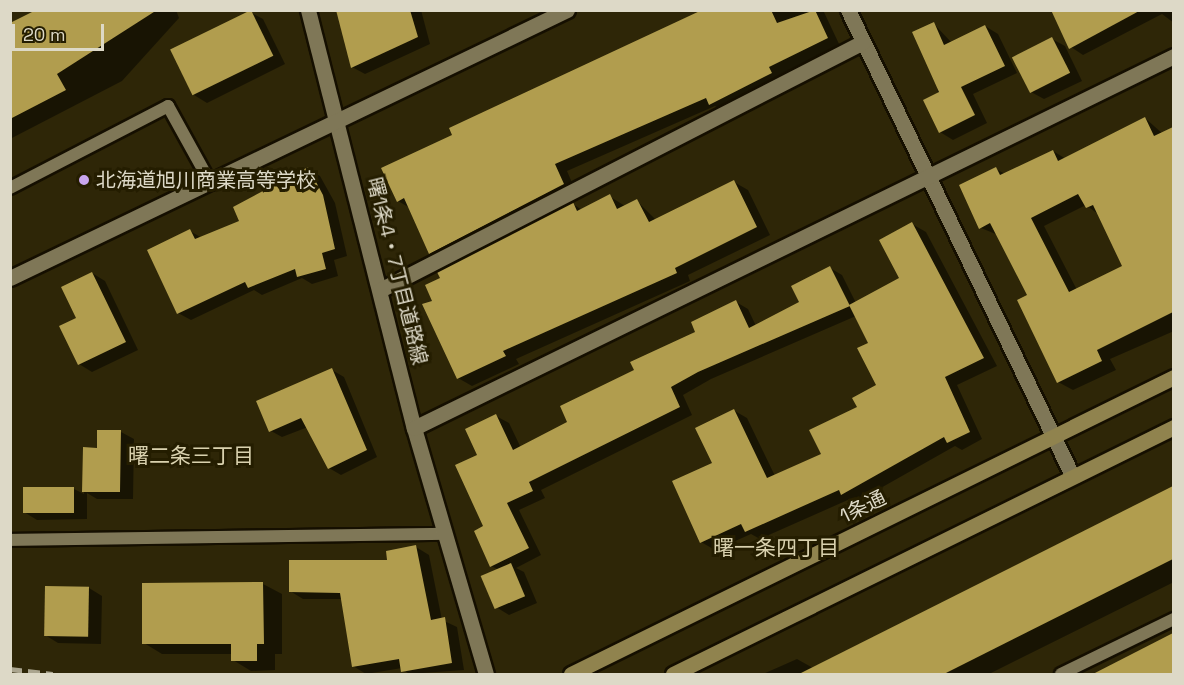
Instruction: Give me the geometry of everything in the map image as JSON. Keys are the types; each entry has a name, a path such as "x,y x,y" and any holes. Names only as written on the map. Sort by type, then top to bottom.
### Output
{"street":[{"name":"曙1条4・7丁目道路線","path":"308,10 414,428 443,534 486,675"},
{"path":"10,278 211,184 567,10"},
{"path":"848,10 930,175 1072,477"},
{"path":"380,290 864,42"},
{"path":"414,428 1173,56"},
{"name":"1条通","path":"571,675 1173,377"},
{"path":"673,675 1173,427"}],"lane":[{"path":"10,188 168,106 211,184"},
{"path":"10,540 443,534"},
{"path":"1061,675 1173,619"}],"building":[{"path":"36,10 157,10 57,74 66,90 10,119 10,23"},
{"path":"251,10 273,56 192,95 170,49"},
{"path":"336,10 410,10 418,37 351,68"},
{"path":"702,10 771,10 777,23 815,10 828,38 769,67 772,73 709,105 706,98 555,164 564,184 429,254 404,198 397,202 381,168 452,135 449,128"},
{"path":"1051,10 1141,10 1069,49"},
{"path":"934,22 944,45 985,25 1005,66 961,87 975,115 939,133 923,100 939,92 912,32"},
{"path":"1052,37 1070,73 1030,93 1012,57"},
{"path":"1145,117 1154,136 1173,127 1173,312 1097,350 1102,361 1057,383 1017,300 1027,295 990,223 979,229 959,185 996,167 1000,175 1053,150 1058,161","holes":["1078,194 1086,208 1093,205 1122,266 1069,292 1031,218"]},
{"path":"308,167 323,195 335,249 322,253 326,269 297,277 295,269 248,288 245,282 177,314 147,250 190,229 195,239 239,221 233,207"},
{"path":"734,180 757,227 675,268 677,273 503,351 506,356 457,379 422,304 432,301 425,285 440,278 437,272 573,202 577,211 610,194 617,209 637,199 649,222"},
{"path":"912,222 984,358 945,377 970,432 947,443 944,437 841,495 839,490 745,532 741,524 700,543 672,481 712,463 695,428 734,409 767,478 821,454 809,430 857,407 852,398 876,385 857,348 868,343 849,305 899,278 879,240"},
{"path":"830,266 850,306 698,372 671,387 680,407 529,482 533,491 507,503 529,548 490,567 474,531 483,526 455,465 477,455 465,429 496,414 513,450 567,422 560,406 634,370 630,362 695,332 691,322 736,300 749,328 799,302 791,286"},
{"path":"92,272 126,342 78,365 59,326 76,318 61,287"},
{"path":"332,368 367,450 328,469 301,418 269,432 256,401"},
{"path":"97,430 121,430 120,492 82,492 83,447 97,448"},
{"path":"1173,486 1173,559 942,675 797,675"},
{"path":"23,487 74,487 74,513 23,513"},
{"path":"416,545 431,620 445,617 452,663 401,672 399,659 352,667 340,593 289,592 289,560 387,560 386,551"},
{"path":"511,563 525,596 495,609 481,576"},
{"path":"263,582 264,644 257,644 257,661 231,661 231,644 142,644 142,583"},
{"path":"45,586 89,587 88,637 44,636"},
{"path":"1173,633 1173,675 1091,675"}],"railway":[{"path":"10,669 53,674"}],"place":[{"name":"北海道旭川商業高等学校","path":"84,180"}],"district":[{"name":"曙二条三丁目","path":"191,456"},
{"name":"曙一条四丁目","path":"776,548"}]}
